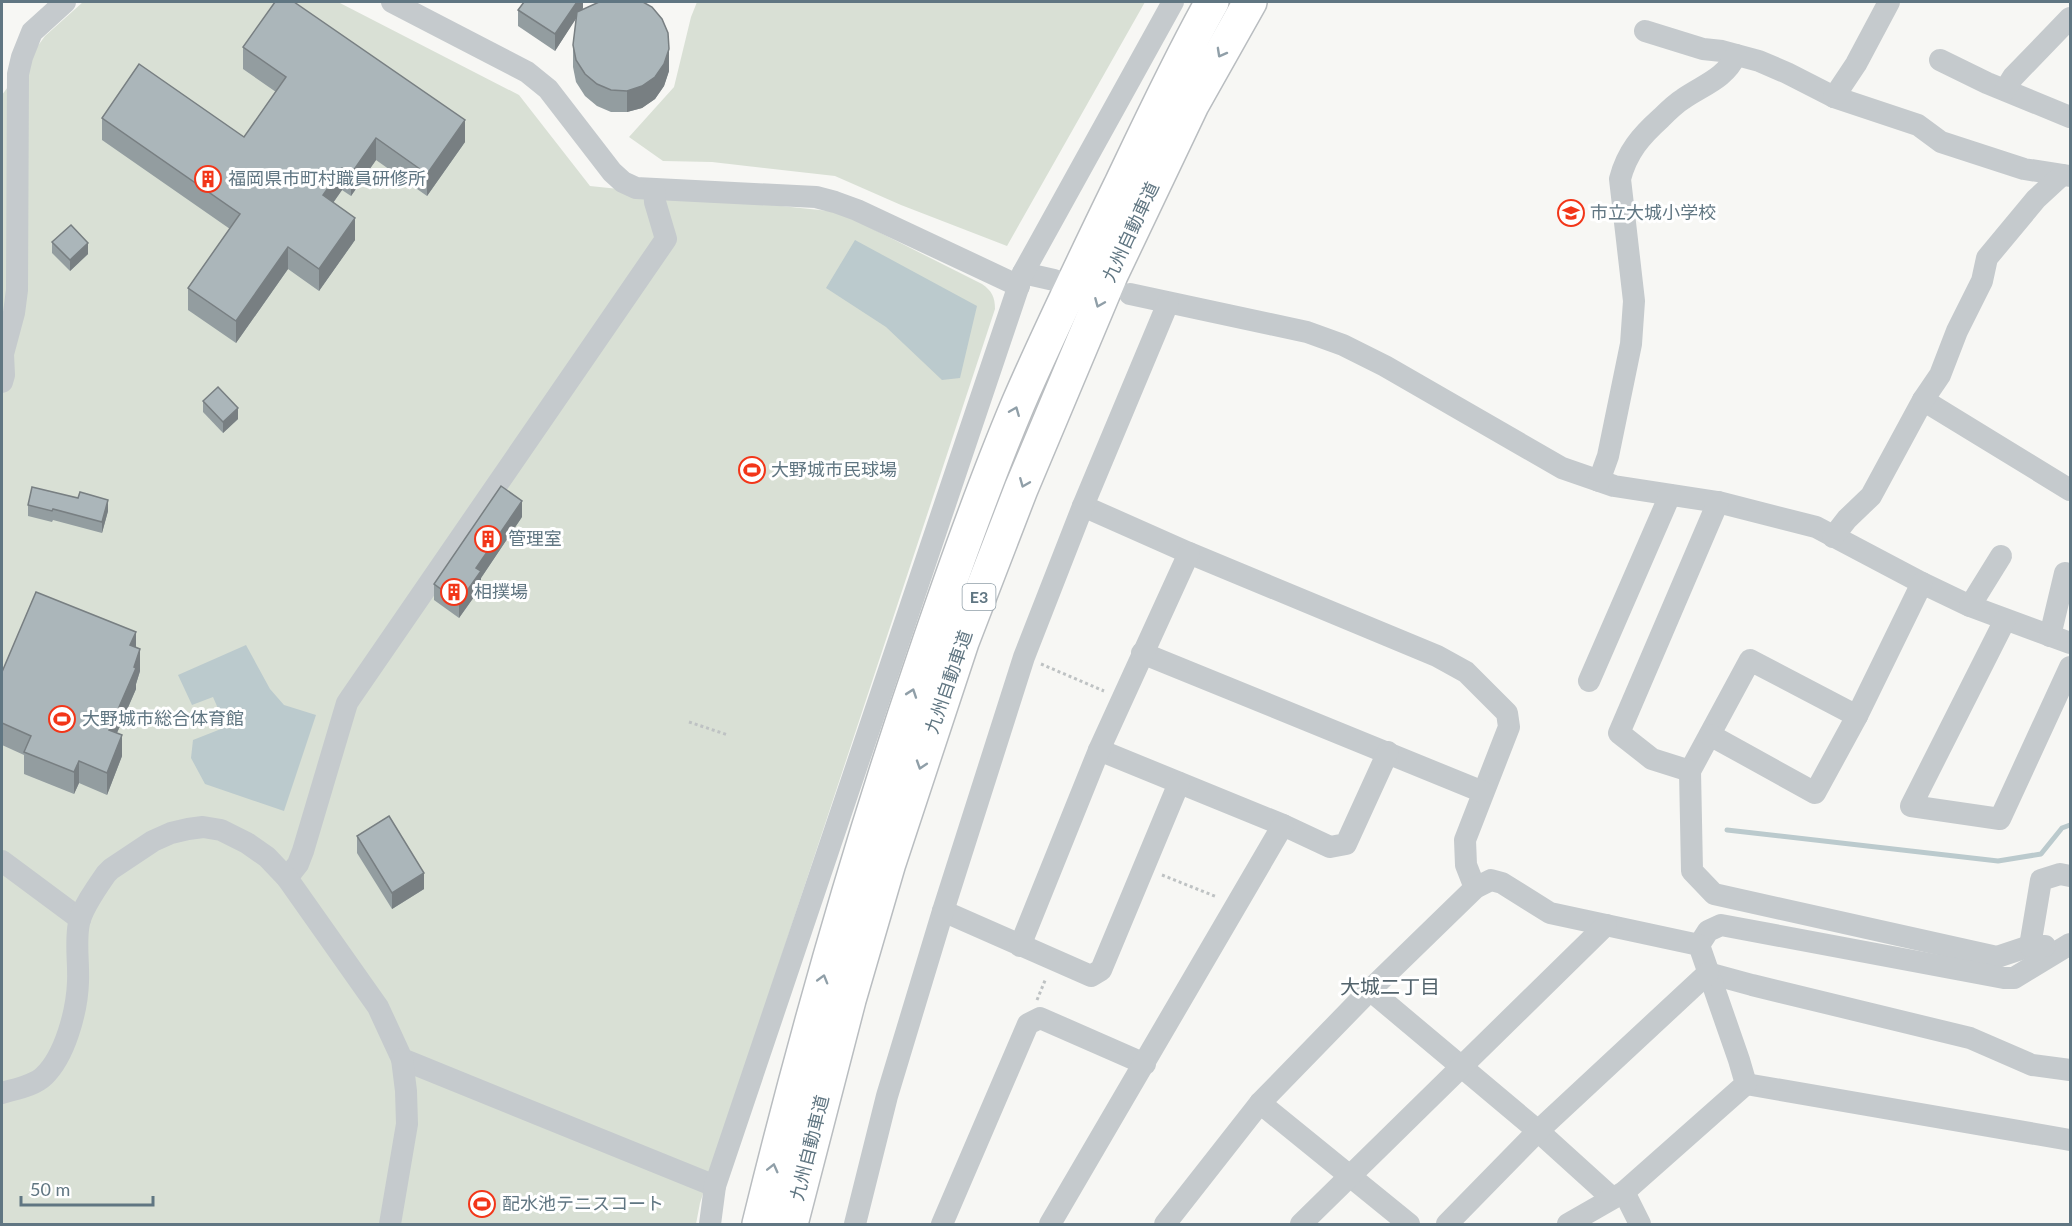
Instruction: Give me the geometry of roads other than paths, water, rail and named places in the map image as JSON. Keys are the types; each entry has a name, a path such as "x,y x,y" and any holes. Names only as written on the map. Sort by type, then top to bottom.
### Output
{"highway":[{"name":"九州自動車道","path":"759,1224 820,989 860,853 896,738 959,557 1023,393 1188,45 1212,2"},
{"name":"九州自動車道","path":"791,1224 849,1000 889,863 962,642 1021,489 1111,274 1192,105 1250,2"}],"street":[{"path":"2,382 3,354 14,313 17,290 18,74 32,32 65,2"},
{"path":"392,2 527,72 548,89 612,172 623,182 636,188 816,197 857,210 1021,280 1054,280"},
{"path":"710,1224 715,1186 1021,280 1173,2"},
{"path":"1834,97 1862,54 1889,2"},
{"path":"2005,90 2013,77 2070,18"},
{"path":"1645,31 1703,50 1722,51 1736,55 1787,72 1834,97 1918,125 1941,142 2024,169 2066,175"},
{"path":"1599,481 1608,456 1631,344 1634,301 1620,179 1624,164 1632,148 1644,133 1680,100 1722,75 1731,67 1736,55"},
{"path":"1940,60 2070,117"},
{"path":"1833,537 1847,519 1871,496 1923,400 1940,375 1957,331 1982,282 1987,258 2036,199 2066,175"},
{"path":"287,878 298,864 303,851 347,703 666,239 655,202 654,189"},
{"path":"1130,294 1273,323 1343,345 1385,366 1562,468 1614,486 1718,502 1816,527 1970,606 2060,639 2066,573"},
{"path":"855,1224 887,1096 1024,657 1083,506 1168,303"},
{"path":"1923,400 2070,490"},
{"path":"1588,681 1670,495"},
{"path":"1690,771 1652,759 1618,733 1718,502"},
{"path":"1083,506 1189,553 1437,656 1466,672 1507,713 1509,726 1465,840 1466,865 1475,888"},
{"path":"1020,946 1099,750 1189,553"},
{"path":"1970,606 2001,556"},
{"path":"1710,735 1815,793 1857,716 1922,583"},
{"path":"2005,620 1911,807 2000,819 2070,667"},
{"path":"1142,653 1483,792"},
{"path":"1857,716 1750,660 1690,771 1692,871 1714,894 1996,957 2030,945 2040,947 2070,944"},
{"path":"1099,750 1283,825 1330,847 1346,844 1388,752"},
{"path":"943,911 1091,976 1101,970 1179,783"},
{"path":"1050,1224 1283,825"},
{"path":"2,1093 25,1086 43,1077 59,1058 70,1030 78,985 80,919 100,883 111,869 171,833 203,827 221,830 247,843 267,857 287,878 378,1007 402,1059 407,1124 390,1224"},
{"path":"2,861 80,919"},
{"path":"2030,945 2041,880 2060,874 2070,876"},
{"path":"1165,1224 1260,1103 1370,990 1475,888 1491,879 1502,883 1550,913 1698,945"},
{"path":"1301,1224 1606,925"},
{"path":"1698,945 1708,931 1721,925 2014,978 2070,944"},
{"path":"1698,945 1746,1084"},
{"path":"1708,973 1752,986 1970,1038 2032,1065 2070,1070"},
{"path":"1447,1224 1538,1131 1708,973"},
{"path":"1370,990 1618,1195 1640,1224"},
{"path":"942,1224 1028,1023 1041,1018 1144,1064"},
{"path":"402,1059 715,1186"},
{"path":"1746,1084 2070,1140"},
{"path":"1568,1224 1618,1195 1746,1084"},
{"path":"1260,1103 1409,1224"}],"waterway":[{"path":"1727,830 1998,861 2041,854 2062,828 2070,825"}],"place":[{"name":"福岡県市町村職員研修所","path":"208,179"},
{"name":"市立大城小学校","path":"1571,213"},
{"name":"大野城市民球場","path":"752,470"},
{"name":"管理室","path":"488,539"},
{"name":"相撲場","path":"454,592"},
{"name":"大野城市総合体育館","path":"62,719"},
{"name":"配水池テニスコート","path":"482,1204"}],"district":[{"name":"大城二丁目","path":"1390,987"}]}
